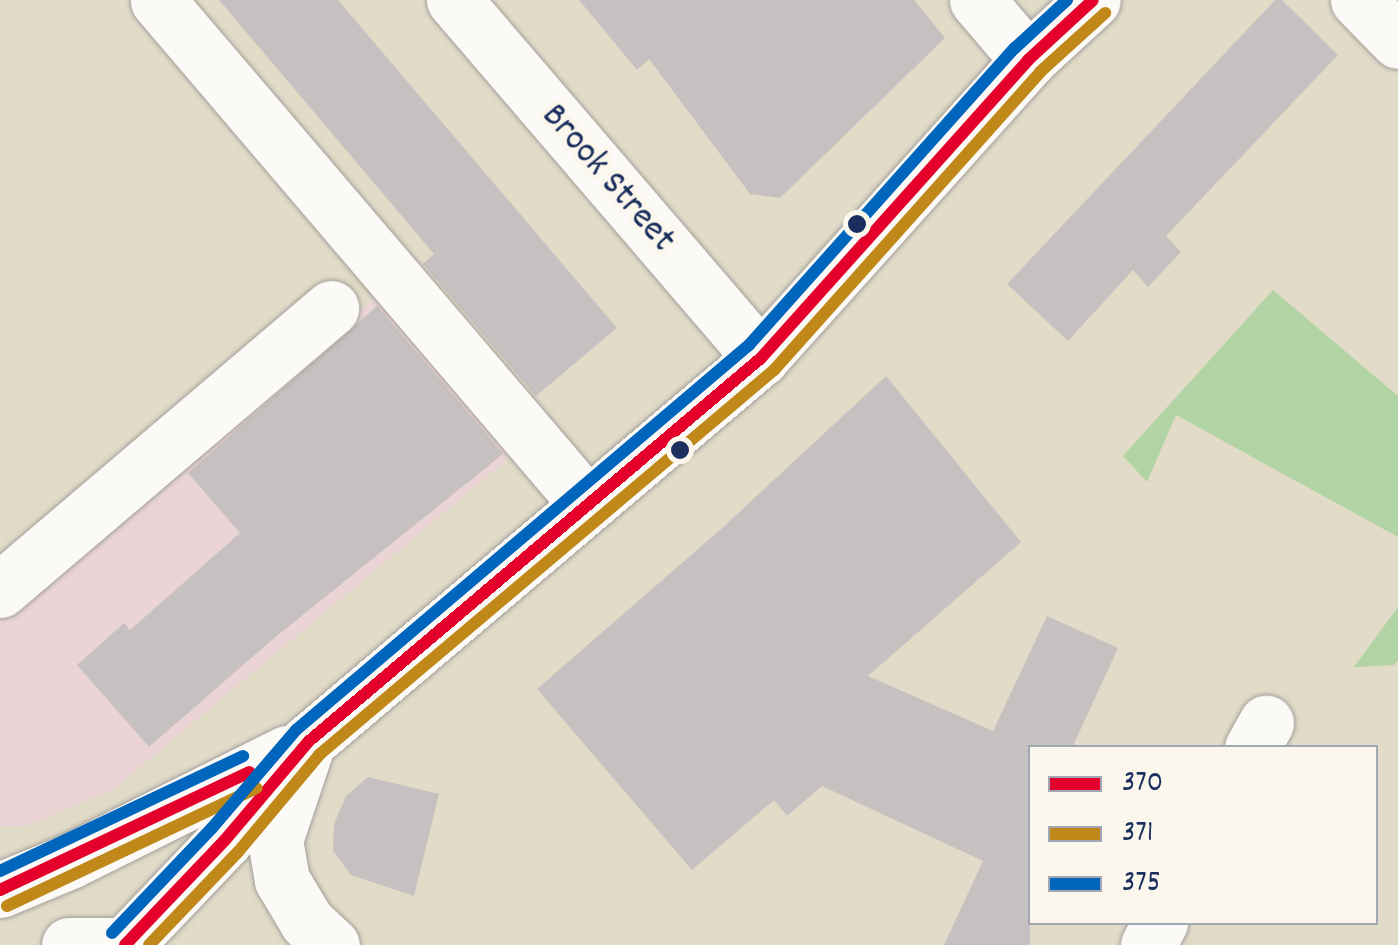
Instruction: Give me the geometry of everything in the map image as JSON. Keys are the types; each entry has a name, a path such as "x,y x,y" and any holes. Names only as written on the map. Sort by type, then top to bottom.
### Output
{"main road":[{"name":"Brook Street","path":"454,0 761,358"},
{"path":"977,0 1028,60"},
{"path":"69,945 126,945 225,840 308,742 761,358 1028,60 1093,0"},
{"path":"1358,0 1398,41"},
{"path":"158,1 586,504"},
{"path":"0,590 331,308"},
{"path":"0,890 84,854 308,742"},
{"path":"308,742 275,840 282,880 307,922 332,945"}],"shaded area":[{"path":"381,292 521,448 114,789 26,826 0,826 0,612 101,543"}],"green space":[{"path":"1273,290 1398,396 1398,537 1176,415 1147,482 1123,456"},
{"path":"1398,607 1398,660 1394,665 1354,667"}],"building":[{"path":"219,0 338,0 617,328 536,396 423,264 434,254"},
{"path":"579,0 914,0 945,38 780,198 750,194 649,59 637,70"},
{"path":"1275,0 1282,0 1338,55 1166,236 1181,252 1148,287 1133,270 1068,341 1007,284"},
{"path":"377,306 503,454 273,639 149,747 77,665 124,623 130,630 240,533 188,473"},
{"path":"886,376 1021,542 868,676 993,731 1047,616 1118,648 1073,745 1028,745 1030,945 944,945 983,861 822,786 787,816 774,800 692,870 537,689 721,529"},
{"path":"368,777 439,794 414,896 351,875 333,851 334,824 346,796"}],"transit line":[{"name":"375","path":"112,933 212,828 296,730 749,345 1015,48 1067,0"},
{"name":"370","path":"125,945 225,840 308,742 761,358 1028,60 1093,0"},
{"name":"371","path":"149,945 238,852 320,754 774,370 1040,72 1105,13"},
{"name":"375","path":"0,871 243,756"},
{"name":"370","path":"0,890 250,772"},
{"name":"371","path":"7,906 257,788"}]}
